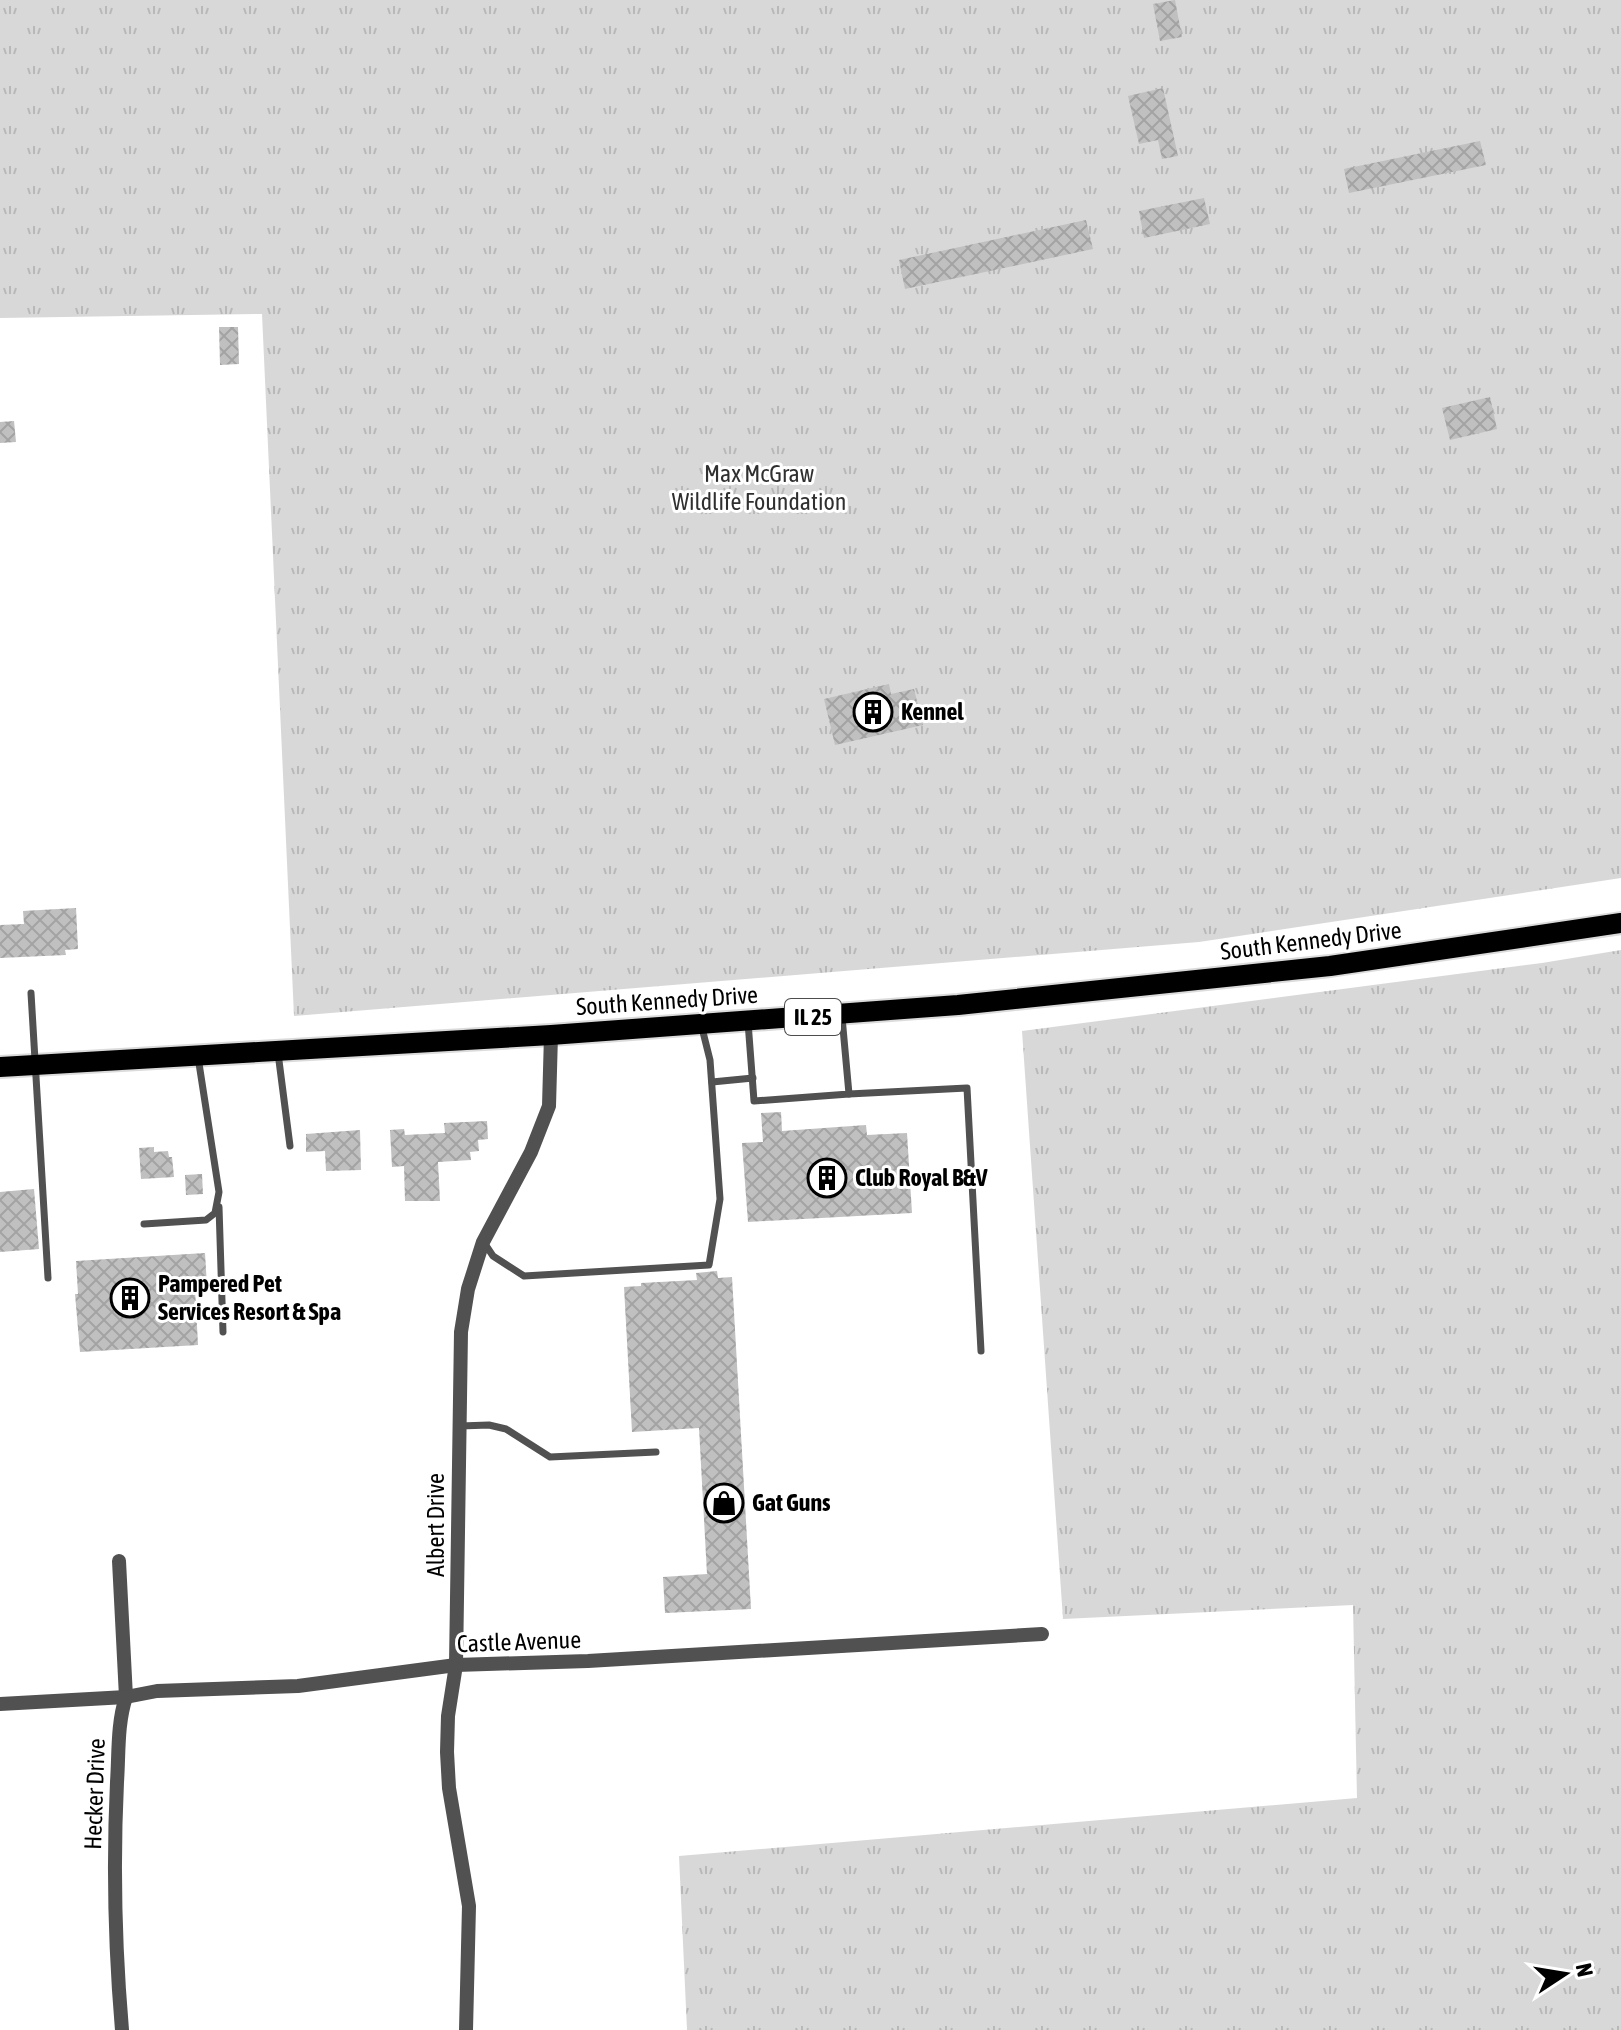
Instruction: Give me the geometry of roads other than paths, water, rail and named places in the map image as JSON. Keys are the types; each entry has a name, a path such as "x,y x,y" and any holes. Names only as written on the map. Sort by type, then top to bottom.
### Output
{"main road":[{"name":"South Kennedy Drive","path":"0,1067 748,1022 1084,994 1330,966 1621,923"}],"street":[{"name":"Albert Drive","path":"466,2030 469,1906 452,1810 447,1752 456,1665 459,1361 463,1310 483,1242 531,1152 549,1106 551,1035"},
{"name":"Hecker Drive","path":"119,1561 126,1697 120,1718 114,1844 122,2030"},
{"name":"Castle Avenue","path":"0,1704 126,1697 157,1691 298,1686 456,1665 588,1661 1042,1634"}],"lane":[{"path":"31,993 48,1278"},
{"path":"841,1015 849,1094"},
{"path":"748,1022 754,1101 967,1088 981,1351"},
{"path":"483,1242 493,1256 524,1276 709,1265 720,1199 710,1060 702,1025"},
{"path":"278,1050 290,1146"},
{"path":"198,1055 219,1192 223,1332"},
{"path":"712,1082 753,1078"},
{"path":"144,1224 206,1220 215,1213 219,1192"},
{"path":"458,1426 489,1425 506,1429 550,1457 656,1452"}],"place":[{"name":"Kennel","path":"873,712"},
{"name":"Club Royal B&V","path":"827,1178"},
{"name":"Pampered Pet Services Resort & Spa","path":"130,1298"},
{"name":"Gat Guns","path":"724,1503"}],"park label":[{"name":"Max McGraw Wildlife Foundation","path":"759,488"}]}
